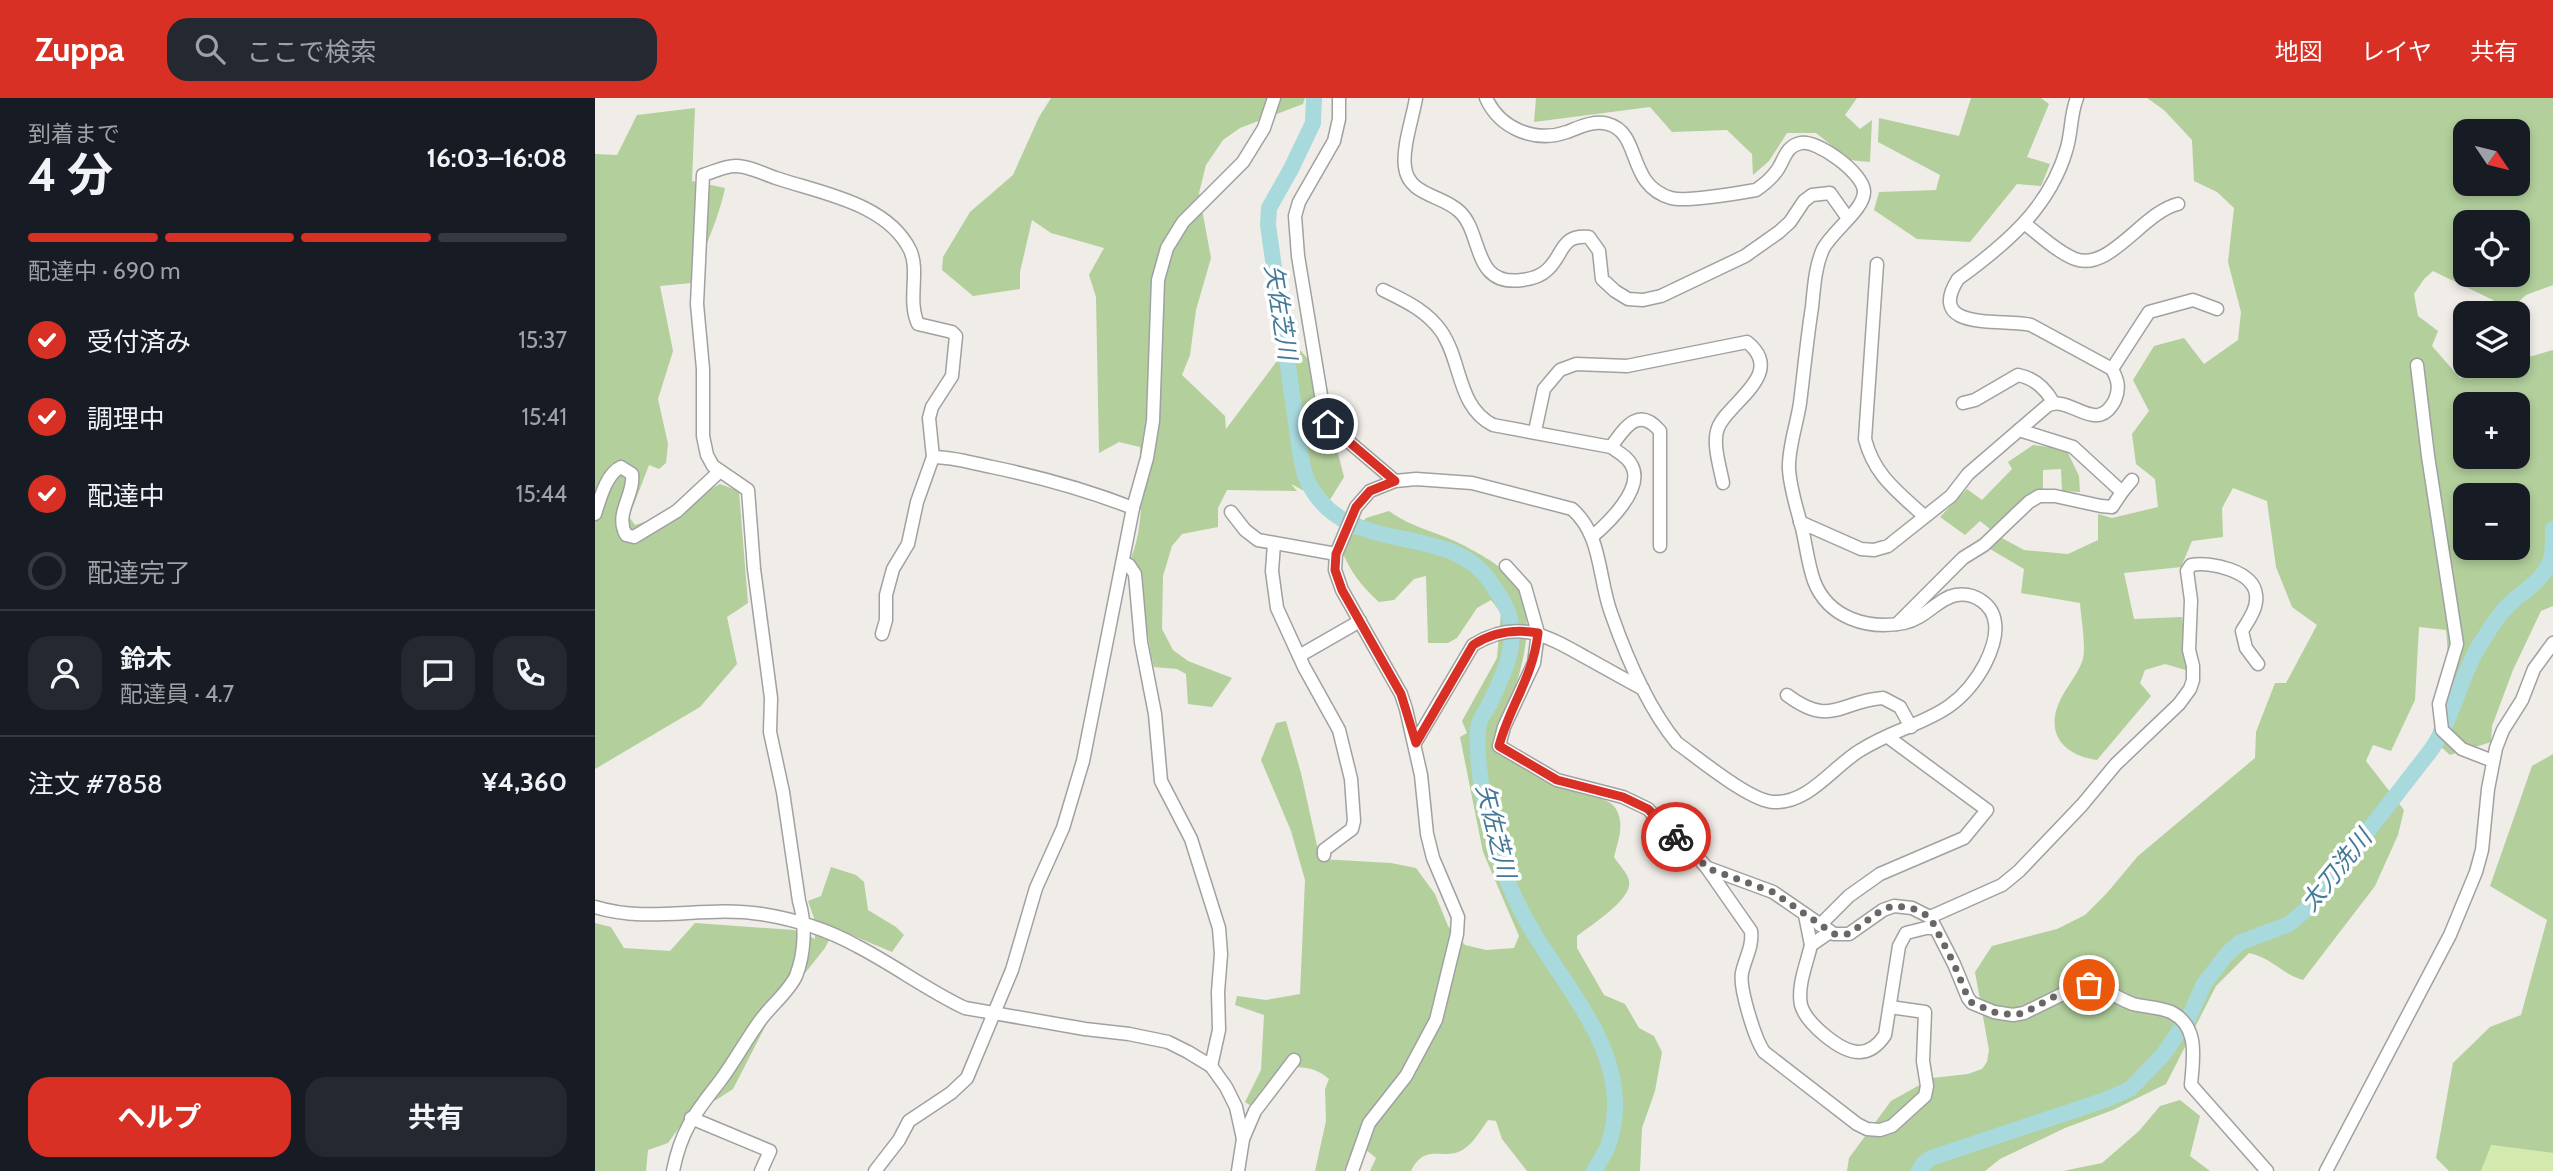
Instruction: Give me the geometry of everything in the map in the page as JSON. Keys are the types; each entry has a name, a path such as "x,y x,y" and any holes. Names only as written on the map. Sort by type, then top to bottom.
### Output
{"street":[{"path":"875,1171 899,1140 909,1121 951,1093 967,1078 1012,970 1035,888 1063,828 1083,761 1133,508 1147,458 1153,421 1158,280 1167,248 1183,222 1243,162 1264,128 1274,98"},
{"path":"1339,98 1339,119 1333,141 1299,202 1295,216 1298,256 1319,388 1328,424 1395,481"},
{"path":"1416,98 1404,167 1409,179 1426,194 1459,211 1469,225 1481,261 1505,280 1537,276 1548,270 1568,241 1578,236 1590,237 1599,251 1602,279 1628,299 1643,300 1661,296 1745,256 1790,222 1804,201 1812,195 1830,193 1847,218"},
{"path":"1352,1171 1369,1124 1406,1076 1436,1020 1457,934 1458,916 1433,858 1427,834 1416,743 1401,694 1342,590 1335,570 1336,554 1344,531 1356,507 1370,491 1395,481 1416,479 1472,483 1572,509 1583,518 1593,536 1611,612 1643,689 1658,716 1677,743 1756,799 1773,803 1794,800 1811,790 1847,758 1865,747 1934,717 1962,697 1987,659 1996,625 1992,611 1970,594 1953,595 1923,616 1896,624 1878,627 1863,624 1845,616 1823,596 1815,582 1789,467 1816,271 1823,248 1862,204 1864,190 1859,178 1824,149 1813,143 1802,143 1790,148 1777,170 1756,190 1674,199 1652,189 1642,177 1629,141 1610,124 1597,122 1564,133 1543,136 1526,134 1499,118 1486,98"},
{"path":"1800,522 1861,549 1874,550 1888,546 1951,496 1968,474 2039,411 2053,402 2060,402 2085,414 2094,415 2103,413 2112,404 2119,391 2118,380 2112,369 2031,324 2020,321 1967,320 1955,312 1951,302 1953,287 1958,279 2007,242 2043,200 2059,171 2067,149 2071,112 2077,98"},
{"path":"673,1171 676,1153 691,1118 721,1080 763,1016 795,977 803,939 783,792 770,732 771,698 758,606 748,490 713,466 703,436 703,369 697,318 703,175 736,165 834,196 880,217 899,232 911,255 913,311 918,324 952,332 956,336 951,376 932,407 929,418 933,457 917,502 908,544 893,569 886,595 886,620 882,634"},
{"path":"2025,224 2072,258 2082,261 2110,253 2165,207 2178,204"},
{"path":"1877,264 1865,439 1869,457 1879,474 1924,516"},
{"path":"1383,290 1423,312 1441,332 1453,354 1473,411 1493,425 1611,447 1627,458 1634,468 1634,480 1626,502 1593,536"},
{"path":"2112,369 2149,312 2170,304 2193,300 2217,309"},
{"path":"1535,431 1543,389 1560,370 1576,364 1627,366 1747,342 1757,349 1759,374 1718,427 1716,440 1723,482"},
{"path":"2417,365 2457,645 2439,704 2442,730 2462,749 2493,761"},
{"path":"1963,403 1975,400 2018,375 2043,388 2053,402"},
{"path":"1611,447 1628,424 1642,419 1654,424 1660,431 1660,546"},
{"path":"2018,430 2073,447 2122,492"},
{"path":"933,457 949,457 1025,474 1133,508"},
{"path":"595,514 611,477 615,470 621,467 632,474 633,481 621,521 626,535 634,537 677,511 720,471"},
{"path":"1896,624 1963,558 1984,545 2029,502 2039,496 2055,496 2112,506 2132,480"},
{"path":"1231,512 1245,530 1258,540 1336,554"},
{"path":"1274,544 1272,572 1277,608 1299,656 1339,730 1351,779 1355,821 1352,829 1324,850 1324,855"},
{"path":"1124,563 1129,565 1135,575 1141,642 1155,714 1161,781 1191,839 1219,928 1219,1030 1211,1066"},
{"path":"1805,915 1811,945 1801,987 1801,1004 1806,1016 1821,1032 1850,1050 1870,1050 1885,1035 1899,946 1906,933 1933,922 2002,885 2019,871 2083,805 2116,764 2179,704 2190,689 2193,666 2189,650 2191,600 2187,571 2191,565 2200,563 2228,568 2241,575 2255,591 2257,597 2254,608 2242,631 2246,648 2258,664"},
{"path":"1506,566 1525,587 1534,663 1504,727 1499,746 1557,780 1623,797 1648,809 1667,830 1687,845 1707,868 1751,931 1752,941 1742,975 1757,1043 1764,1052 1857,1124 1867,1129 1880,1130 1892,1126 1919,1103 1927,1086 1923,1061 1925,1012 1890,1007"},
{"path":"1299,656 1360,621"},
{"path":"1416,743 1473,645 1487,636 1531,632 1643,689"},
{"path":"2326,1171 2429,979 2471,885 2482,850 2493,761 2503,730 2522,700 2534,669 2553,643"},
{"path":"1787,695 1804,707 1824,712 1883,698 1900,707 1911,727"},
{"path":"1811,945 1849,896 1872,879 1964,838 1987,810 1888,737"},
{"path":"1707,868 1773,892 1834,934 1849,934 1883,909 1894,906 1912,908 1933,922 1968,998 1972,1003 1987,1009 2013,1015 2024,1013 2083,984 2112,992 2134,1004 2171,1013 2190,1030 2194,1045 2191,1085 2267,1171"},
{"path":"595,907 633,916 714,911 759,914 803,924 855,944 939,996 965,1007 992,1014 1168,1042 1211,1066 1236,1107 1243,1139"},
{"path":"1238,1171 1243,1139 1255,1111 1294,1060"},
{"path":"691,1118 770,1151 761,1171"}],"green space":[{"path":"1051,98 1305,98 1303,104 1240,128 1223,140 1206,165 1199,193 1211,258 1196,310 1190,355 1182,375 1225,416 1226,429 1292,341 1317,369 1344,477 1328,503 1291,484 1297,491 1227,490 1218,508 1218,527 1182,534 1172,546 1163,576 1162,629 1173,650 1188,661 1232,678 1212,707 1188,704 1186,674 1177,669 1154,667 1139,577 1131,558 1140,517 1140,447 1119,442 1099,453 1096,297 1089,275 1104,248 1051,233 1032,220 1020,272 1020,289 973,296 942,270 943,257 970,212 1013,175 1039,117"},
{"path":"1536,98 1857,98 1845,115 1860,129 1872,120 1870,162 1850,160 1816,133 1787,133 1769,161 1753,175 1752,154 1727,130 1672,132 1650,107 1534,122"},
{"path":"1971,98 2041,98 2049,104 2027,157 2050,164 2041,186 2017,184 1970,242 1917,239 1874,210 1879,192 1936,190 1940,175 1878,142 1879,118 1959,136"},
{"path":"2147,98 2553,98 2553,285 2526,295 2519,301 2494,301 2466,287 2530,287 2530,210 2453,210 2453,281 2433,271 2414,294 2418,316 2438,331 2432,346 2453,370 2453,378 2530,378 2530,357 2553,350 2553,606 2541,611 2513,670 2492,726 2491,742 2450,755 2431,738 2447,672 2446,630 2419,627 2415,700 2391,751 2373,745 2366,761 2404,810 2398,835 2375,886 2303,980 2249,953 2216,986 2166,1084 2000,1159 1985,1171 1847,1171 1849,1158 1891,1101 1932,1078 1968,1074 1982,1069 1987,1062 1989,1050 1975,972 1992,946 2057,929 2085,915 2138,856 2255,758 2256,732 2275,683 2286,683 2317,625 2292,607 2276,567 2267,501 2233,488 2222,508 2223,537 2192,541 2181,567 2124,573 2134,619 2182,617 2189,671 2165,664 2145,670 2140,683 2151,696 2097,760 2086,758 2062,743 2055,727 2058,705 2083,657 2080,603 2021,593 2024,569 1990,549 2000,537 2024,550 2068,554 2098,540 2098,514 2112,518 2158,507 2155,479 2136,464 2132,434 2149,411 2133,380 2154,346 2184,338 2204,364 2238,340 2241,312 2228,262 2234,208 2217,192 2194,181 2192,140 2164,110"},
{"path":"695,108 692,181 725,188 691,283 660,286 673,351 658,399 668,444 666,463 659,469 649,465 629,517 635,525 654,519 720,484 739,491 748,603 727,617 737,664 700,707 595,769 595,154 617,155 637,115"},
{"path":"2033,445 2066,449 2079,476 2080,492 2062,491 2061,469 2043,470 2043,490 2031,494 1990,529 1980,521 1965,535 1940,517 1967,489 1982,500 2012,469 2008,462"},
{"path":"1389,511 1486,558 1501,568 1518,588 1525,606 1525,647 1521,669 1494,750 1547,781 1610,803 1619,815 1620,833 1614,857 1627,875 1628,888 1625,896 1610,911 1577,936 1577,948 1604,995 1625,1004 1639,1028 1654,1036 1662,1052 1655,1091 1642,1128 1640,1171 1527,1171 1502,1139 1496,1121 1488,1120 1466,1148 1455,1153 1426,1155 1411,1171 1370,1171 1376,1158 1365,1149 1353,1150 1344,1171 1315,1171 1326,1121 1325,1089 1329,1079 1308,1068 1285,1069 1272,1078 1251,1106 1245,1102 1261,1070 1264,1015 1235,1005 1237,996 1266,1000 1300,994 1305,880 1291,831 1261,760 1276,723 1286,721 1301,773 1320,859 1391,863 1416,868 1435,894 1448,926 1465,945 1486,950 1514,948 1519,936 1483,852 1460,737 1467,733 1462,721 1497,658 1501,613 1491,600 1477,608 1457,638 1448,643 1428,643 1426,576 1414,579 1394,600 1379,602 1357,578 1341,549 1366,518"},
{"path":"2553,754 2553,1153 2491,1145 2481,1171 2449,1171 2436,1158 2453,1063 2490,1027 2521,1015 2547,920 2490,886 2532,766"},
{"path":"831,867 856,875 864,882 868,910 904,935 892,952 835,928 825,948 770,1017 733,1089 716,1100 696,1104 668,1143 648,1150 646,1171 595,1171 595,923 611,927 624,948 670,951 695,923 794,930 815,939 815,921 808,901 821,896"},
{"path":"2180,1100 2200,1116 2190,1156 2210,1171 2063,1171 2102,1163 2139,1131 2160,1106"},
{"path":"2490,1145 2553,1153 2553,1171 2481,1171"}],"waterway":[{"name":"矢佐芝川","path":"1314,98 1313,123 1269,208 1268,225 1304,471 1308,482 1325,506 1347,522 1450,551 1473,563 1491,583 1508,611 1511,648 1505,669 1478,729 1482,788 1496,850 1511,889 1545,952 1579,1002 1606,1056 1613,1084 1615,1113 1608,1147 1594,1171"},
{"name":"太刀洗川","path":"1919,1171 1931,1158 2105,1100 2130,1089 2163,1055 2189,1017 2204,984 2227,954 2239,943 2289,924 2308,908 2431,750 2446,723 2469,665 2494,622 2546,570 2552,556 2553,529"}],"way so far":[{"path":"1676,837 1687,845 1707,868 1773,892 1834,934 1849,934 1883,909 1894,906 1912,908 1930,917 1968,998 1972,1003 1994,1012 2013,1015 2024,1013 2074,986 2089,985"}],"route":[{"path":"1328,424 1395,481 1370,491 1356,507 1336,554 1335,570 1342,590 1401,694 1416,743 1465,654 1473,645 1487,636 1502,633 1538,633 1534,663 1504,727 1499,746 1557,780 1623,797 1648,809 1676,837"}]}
